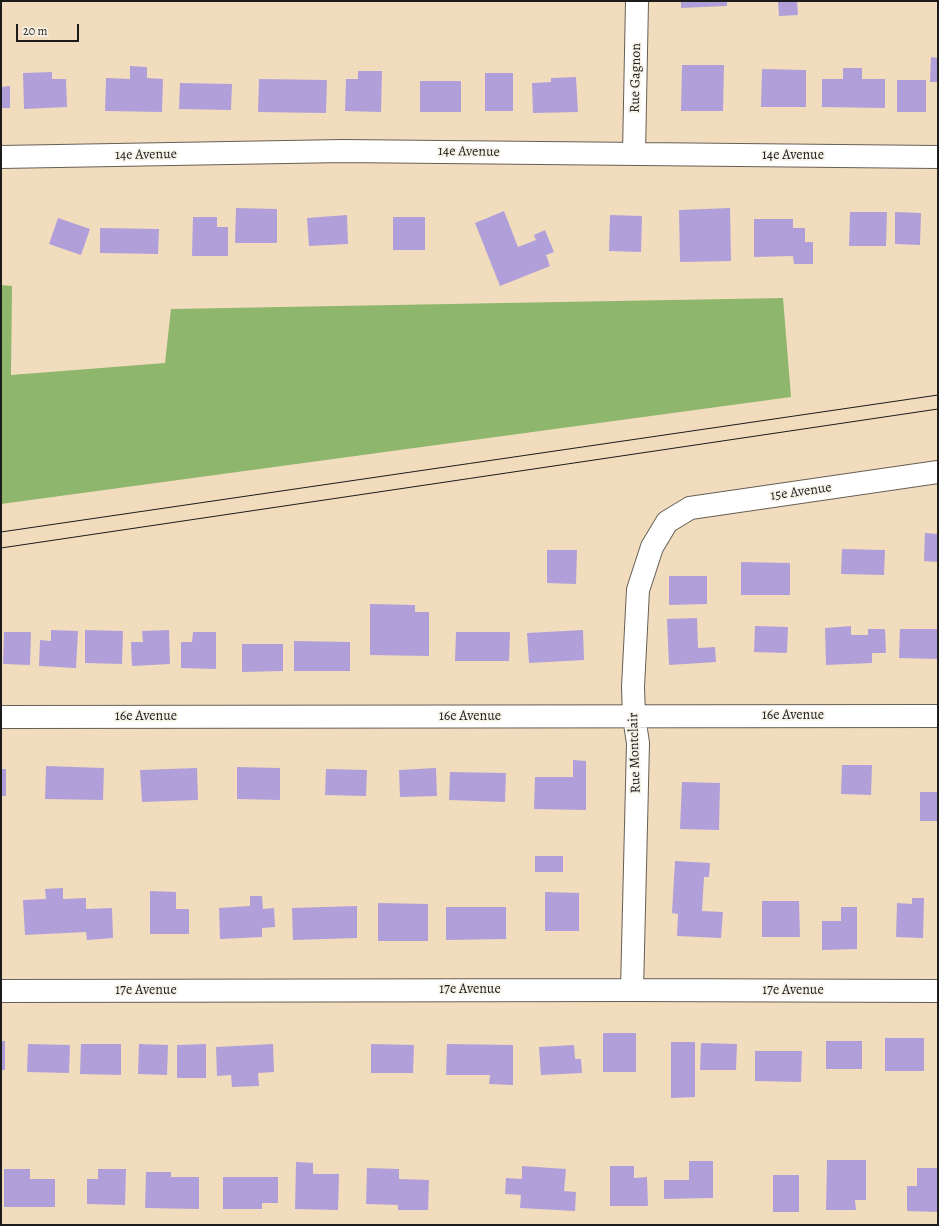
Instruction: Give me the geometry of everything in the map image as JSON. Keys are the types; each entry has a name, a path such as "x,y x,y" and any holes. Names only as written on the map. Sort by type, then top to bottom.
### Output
{"street":[{"name":"Rue Gagnon","path":"634,154 637,1"},
{"name":"14e Avenue","path":"1,158 343,151 938,157"},
{"name":"15e Avenue","path":"667,522 690,508 938,472"},
{"name":"Rue Montclair","path":"632,990 638,743 634,717 633,687 638,590 652,547 667,522"},
{"name":"16e Avenue","path":"1,717 938,716"},
{"name":"17e Avenue","path":"1,991 938,991"}],"green space":[{"path":"1,285 12,286 11,375 165,363 171,309 783,298 791,397 1,504"}],"building":[{"path":"681,1 727,1 727,6 681,8"},
{"path":"778,1 797,1 798,15 779,16"},
{"path":"931,57 938,58 938,82 930,82"},
{"path":"682,65 724,65 723,111 681,111"},
{"path":"130,66 147,67 147,78 163,79 162,112 105,111 106,78 130,79"},
{"path":"843,68 862,68 862,79 885,79 885,108 822,107 822,79 843,79"},
{"path":"762,69 806,70 806,107 761,107"},
{"path":"358,71 382,71 381,112 345,111 346,79 358,79"},
{"path":"52,72 52,79 66,79 67,107 24,109 23,73"},
{"path":"485,73 513,73 513,111 485,111"},
{"path":"576,77 578,112 533,113 532,83 551,82 551,78"},
{"path":"259,79 327,80 326,113 258,112"},
{"path":"897,80 926,80 926,112 897,112"},
{"path":"420,81 461,81 461,112 420,112"},
{"path":"180,83 232,84 231,110 179,109"},
{"path":"10,86 10,108 1,108 1,87"},
{"path":"236,208 277,209 277,243 235,243"},
{"path":"730,208 731,261 680,262 679,210"},
{"path":"504,211 518,247 536,240 534,235 545,230 554,252 546,255 550,266 500,286 475,223"},
{"path":"850,212 887,212 886,246 849,246"},
{"path":"895,212 921,213 920,245 895,244"},
{"path":"347,215 348,244 309,246 307,218"},
{"path":"610,215 642,216 641,252 609,251"},
{"path":"193,217 217,217 217,227 228,227 228,256 192,256"},
{"path":"393,217 425,217 425,250 393,250"},
{"path":"58,218 90,229 81,255 49,244"},
{"path":"754,219 793,219 793,228 805,228 805,242 813,242 813,264 794,264 793,256 754,257"},
{"path":"100,228 159,229 158,254 100,253"},
{"path":"925,533 938,534 938,562 924,561"},
{"path":"842,549 885,550 884,575 841,574"},
{"path":"547,550 577,550 576,584 547,583"},
{"path":"741,562 790,563 790,595 741,595"},
{"path":"669,576 707,576 707,604 669,605"},
{"path":"370,604 415,605 415,612 429,612 429,656 370,655"},
{"path":"697,618 698,648 715,647 716,662 669,665 667,619"},
{"path":"755,626 788,627 787,653 754,652"},
{"path":"851,626 851,635 868,635 868,629 885,629 886,653 872,653 872,663 826,665 825,628"},
{"path":"900,629 938,629 938,659 899,658"},
{"path":"51,630 78,631 76,668 39,666 40,640 51,641"},
{"path":"85,630 123,631 122,664 85,663"},
{"path":"169,630 170,664 132,666 131,642 143,642 142,631"},
{"path":"583,630 584,660 529,663 527,633"},
{"path":"4,632 31,632 30,665 3,664"},
{"path":"193,632 216,632 216,669 181,668 181,642 192,642"},
{"path":"456,632 510,632 509,661 455,661"},
{"path":"294,641 350,642 350,671 294,671"},
{"path":"242,644 283,644 283,671 242,672"},
{"path":"573,760 586,761 586,810 534,809 535,777 573,777"},
{"path":"842,765 872,765 871,795 841,794"},
{"path":"46,766 104,768 103,800 45,799"},
{"path":"237,767 280,768 280,800 237,799"},
{"path":"197,768 198,800 142,802 140,770"},
{"path":"436,768 437,796 400,797 399,770"},
{"path":"1,769 6,769 6,796 1,796"},
{"path":"326,769 367,770 366,796 325,795"},
{"path":"450,772 506,773 505,802 449,800"},
{"path":"682,782 720,783 719,830 680,829"},
{"path":"920,792 938,792 938,821 920,821"},
{"path":"535,856 563,856 563,872 535,872"},
{"path":"675,861 710,863 709,877 704,877 702,911 723,912 721,938 677,936 678,914 672,913"},
{"path":"63,888 63,899 86,898 86,909 112,908 113,938 87,940 86,932 25,935 23,900 46,899 45,889"},
{"path":"150,891 176,892 176,909 189,909 189,934 150,934"},
{"path":"545,892 579,893 579,931 545,931"},
{"path":"250,896 262,896 263,909 274,908 275,927 262,928 262,937 220,939 219,908 250,906"},
{"path":"912,898 924,898 923,938 896,937 897,903 912,904"},
{"path":"762,901 799,901 800,937 762,937"},
{"path":"378,903 428,904 428,941 378,941"},
{"path":"357,906 357,938 293,940 292,908"},
{"path":"446,907 506,907 506,939 446,940"},
{"path":"841,907 857,907 857,949 822,950 822,921 841,921"},
{"path":"603,1033 636,1033 636,1072 603,1072"},
{"path":"885,1038 924,1038 924,1071 885,1071"},
{"path":"1,1041 5,1041 5,1070 1,1070"},
{"path":"826,1041 862,1041 862,1069 826,1069"},
{"path":"671,1042 695,1042 695,1097 671,1098"},
{"path":"701,1043 737,1044 736,1070 700,1070"},
{"path":"28,1044 70,1045 69,1073 27,1072"},
{"path":"81,1044 121,1044 121,1075 80,1074"},
{"path":"139,1044 168,1045 167,1075 138,1074"},
{"path":"206,1044 206,1078 177,1078 177,1045"},
{"path":"273,1044 274,1072 258,1073 259,1086 232,1087 231,1075 217,1076 216,1047"},
{"path":"371,1044 414,1045 413,1073 371,1073"},
{"path":"447,1044 513,1045 513,1085 489,1084 490,1075 446,1075"},
{"path":"574,1045 575,1059 581,1059 582,1073 541,1075 539,1047"},
{"path":"755,1051 802,1051 801,1082 755,1081"},
{"path":"827,1160 866,1160 866,1200 855,1200 856,1210 826,1210"},
{"path":"689,1161 713,1161 713,1198 664,1199 664,1180 689,1180"},
{"path":"296,1162 313,1163 313,1174 339,1174 338,1210 295,1209"},
{"path":"522,1166 566,1169 564,1191 576,1192 575,1211 520,1208 521,1195 505,1194 506,1178 522,1179"},
{"path":"610,1166 634,1166 634,1178 647,1177 648,1206 610,1206"},
{"path":"367,1168 399,1169 399,1179 429,1180 428,1210 398,1210 398,1205 366,1204"},
{"path":"917,1168 938,1168 938,1212 907,1211 907,1186 917,1186"},
{"path":"4,1169 30,1169 30,1179 55,1179 55,1207 4,1207"},
{"path":"98,1169 126,1169 125,1205 87,1204 87,1179 98,1179"},
{"path":"146,1172 171,1172 171,1177 199,1177 199,1209 145,1208"},
{"path":"773,1175 799,1175 799,1212 773,1212"},
{"path":"223,1177 278,1177 278,1203 262,1203 262,1209 223,1209"}],"tram line":[{"path":"1,532 938,395"},
{"path":"1,548 938,409"}]}
